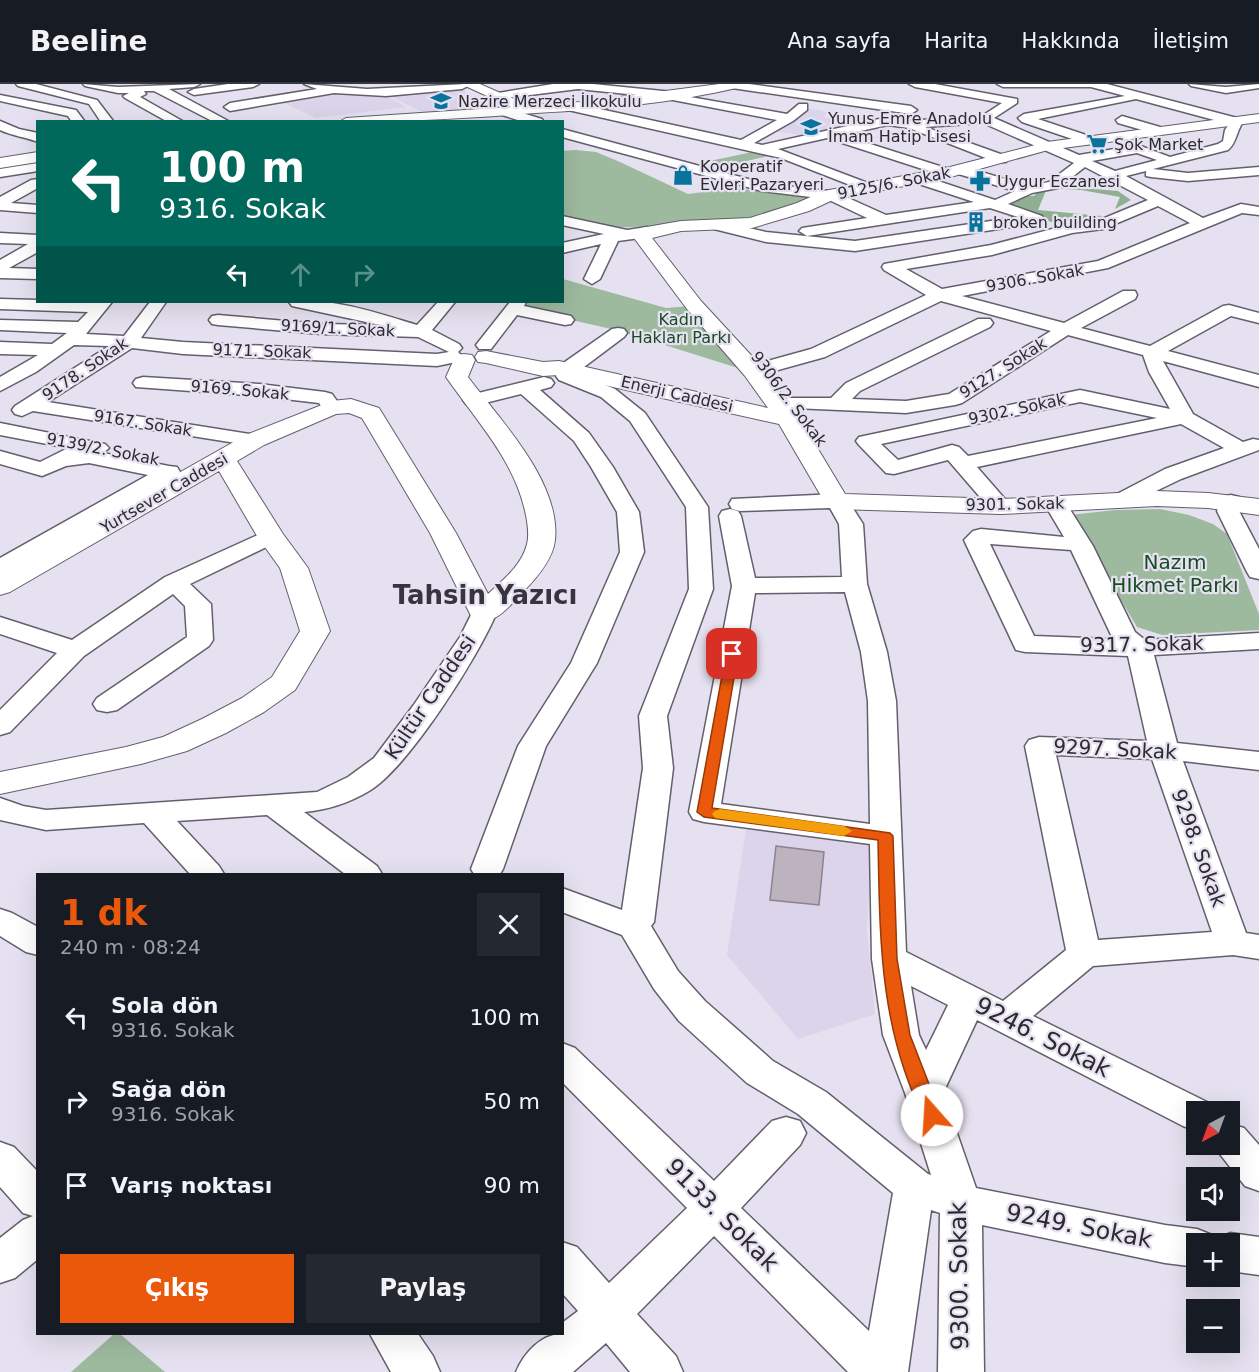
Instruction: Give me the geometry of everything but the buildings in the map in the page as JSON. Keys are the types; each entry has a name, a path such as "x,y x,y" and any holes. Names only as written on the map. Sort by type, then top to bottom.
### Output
{"main road":[{"path":"462,85 498,96 534,117"},
{"path":"462,85 503,111"},
{"path":"393,120 503,111 534,117 568,106 668,96 701,88 731,85"},
{"name":"9125/6. Sokak","path":"647,232 681,226 752,223 802,207 830,195 918,179 1047,146 1259,118"},
{"path":"0,163 36,157"},
{"name":"9306/2. Sokak","path":"647,232 643,237 694,305 757,362 791,411 849,509"},
{"path":"472,353 457,377 504,438 529,482 540,513 542,544 525,574 483,614"},
{"name":"Enerji Caddesi","path":"472,353 543,369 791,411"},
{"name":"Kültür Caddesi","path":"332,408 351,406 371,413 443,533 483,614"},
{"name":"Yurtsever Caddesi","path":"0,586 255,440 332,408"},
{"path":"0,783 129,757 175,744 253,705 284,683 315,631 294,568 215,463"},
{"name":"9301. Sokak","path":"849,509 1056,505 1125,499 1169,499 1259,507"},
{"name":"9301. Sokak","path":"1229,506 1259,517"}],"street":[{"path":"22,84 93,102 112,120"},
{"path":"41,89 66,84"},
{"path":"89,84 140,94 129,96 174,120"},
{"path":"82,99 151,86 176,85 194,88 253,84"},
{"path":"310,84 361,94 462,85"},
{"path":"1003,84 1089,84"},
{"path":"1094,84 1237,122 1231,130 1229,142 1223,147 1114,175"},
{"path":"1195,84 1226,90 1259,85"},
{"path":"498,96 554,85 579,85 668,96 789,118"},
{"path":"731,85 955,107 1013,101"},
{"path":"985,119 997,109 1049,85"},
{"path":"151,86 220,120"},
{"path":"912,87 1114,175 1202,224"},
{"path":"194,88 250,116"},
{"path":"701,88 830,111"},
{"path":"164,114 332,90"},
{"path":"886,94 921,99"},
{"path":"1024,118 1138,97"},
{"path":"0,98 72,113 77,120"},
{"path":"610,102 653,109"},
{"path":"655,124 711,105"},
{"path":"568,106 655,124 754,151 784,155 925,214 992,250"},
{"path":"754,151 769,130 803,107"},
{"path":"905,125 955,107"},
{"path":"997,109 1087,140"},
{"path":"503,111 518,120"},
{"path":"0,114 28,120"},
{"path":"849,115 905,125 1001,159"},
{"path":"1122,120 1156,130"},
{"path":"679,165 888,122"},
{"path":"0,125 17,133 29,133 36,138"},
{"path":"746,126 769,130"},
{"path":"5,141 17,133"},
{"path":"564,134 762,187 830,195 882,219"},
{"path":"829,135 1028,190"},
{"path":"5,141 36,140"},
{"path":"766,237 993,205 1028,190 1053,185 1081,161 1138,149 1172,160"},
{"path":"708,173 738,166"},
{"path":"0,173 36,167"},
{"path":"1131,171 1188,177 1259,171"},
{"path":"1188,177 1247,202"},
{"path":"918,179 1036,219 1138,250"},
{"path":"0,181 36,183"},
{"path":"0,205 36,184"},
{"path":"924,197 956,193"},
{"path":"1159,200 1098,226 1071,229 992,250 890,267 939,295 1259,381"},
{"name":"9306. Sokak","path":"757,362 818,353 939,295 1102,265 1202,224 1247,202"},
{"path":"0,205 36,209"},
{"path":"802,207 838,226"},
{"path":"719,226 766,237 855,246 908,240 1036,219"},
{"path":"0,220 36,222"},
{"path":"564,221 620,236 592,279"},
{"name":"9125/6. Sokak","path":"564,248 647,232"},
{"path":"0,238 36,240"},
{"path":"908,240 942,258"},
{"path":"1029,242 1050,249"},
{"path":"0,267 36,246"},
{"path":"1071,255 1102,265"},
{"path":"0,273 36,274"},
{"name":"9127. Sokak","path":"791,411 838,402 906,406 955,399 1064,330 1129,295"},
{"name":"9178. Sokak","path":"0,427 30,405 129,342 157,303"},
{"path":"119,406 183,348 218,320 247,303"},
{"path":"370,317 386,303"},
{"path":"283,326 322,304 421,332 446,303"},
{"path":"0,304 102,304"},
{"path":"3,381 70,339 102,304"},
{"path":"472,353 515,305 565,320"},
{"path":"1150,353 1229,310 1259,318"},
{"name":"9169/1. Sokak","path":"218,320 283,326 421,332 472,353"},
{"path":"838,402 853,387 984,323"},
{"path":"0,325 70,339"},
{"path":"473,400 526,388 564,371 618,333"},
{"path":"0,348 70,339"},
{"name":"9171. Sokak","path":"70,339 183,348 437,360 472,353"},
{"path":"259,390 296,352"},
{"path":"1150,353 1158,372 1185,418 1250,446"},
{"path":"564,371 608,393 638,417 697,507 701,589 653,716 658,768 634,927 564,900"},
{"name":"9169. Sokak","path":"143,383 259,390 325,398 332,408"},
{"path":"488,873 532,746 584,663 632,552 628,512 582,437 526,388"},
{"name":"9302. Sokak","path":"1080,396 1185,418 894,468 866,441 1080,396"},
{"name":"9167. Sokak","path":"30,405 119,406 255,440"},
{"name":"9139/2. Sokak","path":"0,427 88,446 215,463"},
{"path":"926,428 958,458 1000,506"},
{"path":"0,457 42,470 88,446"},
{"path":"1125,499 1173,474 1250,446"},
{"path":"0,568 169,472 89,458 64,460"},
{"path":"1056,505 1081,546 1124,636 1138,648"},
{"path":"1229,506 1259,572"},
{"path":"849,509 735,510 744,586 704,812 885,836"},
{"name":"9306/2. Sokak","path":"849,509 855,584 874,652"},
{"path":"0,726 75,650 174,582 271,536"},
{"name":"9317. Sokak","path":"1066,544 981,536 976,540 1025,644 1138,648 1259,641"},
{"path":"107,704 200,640 198,604 174,582"},
{"path":"744,586 855,584"},
{"name":"Kültür Caddesi","path":"0,808 16,815 46,820 322,801 359,783 384,764 424,711 473,636 483,614"},
{"path":"0,625 75,650"},
{"name":"9298. Sokak","path":"1138,648 1164,750 1246,945"},
{"name":"9300. Sokak","path":"874,652 882,701 889,959 901,1035 924,1093 961,1203 961,1372"},
{"name":"9297. Sokak","path":"1084,954 1039,746 1164,750 1259,761"},
{"path":"272,803 365,873"},
{"path":"152,813 206,873"},
{"path":"0,921 36,942"},
{"name":"9249. Sokak","path":"634,927 666,980 692,1011 760,1072 812,1103 914,1186 961,1203 1186,1246"},
{"path":"1005,1019 1084,954 1246,945"},
{"name":"9246. Sokak","path":"889,959 1186,1110"},
{"path":"924,1093 968,1000"},
{"name":"9133. Sokak","path":"564,1060 875,1368"},
{"path":"539,1372 609,1312 715,1208 786,1133"},
{"path":"1240,1152 1259,1174"},
{"path":"0,1159 36,1198"},
{"path":"875,1368 914,1186"},
{"path":"0,1264 36,1235"},
{"path":"1240,1253 1259,1256"},
{"path":"564,1263 660,1372"},
{"path":"393,1335 417,1372"}],"shaded area":[{"name":"Nazire Merzeci İlkokulu","path":"458,87 491,108 426,114 388,95"},
{"path":"341,93 389,97 406,107 316,118 282,102"},
{"name":"Yunus Emre Anadolu İmam Hatip Lisesi","path":"804,108 830,112 823,117 859,123 809,136 774,131"},
{"path":"746,829 872,844 867,931 875,1014 798,1039 727,955"}],"green space":[{"path":"564,151 596,152 688,194 734,188 810,197 770,213 728,222 613,228 564,216"},
{"path":"757,151 773,155 721,167 705,162"},
{"path":"1060,186 1118,191 1131,200 1115,209 1120,197 1081,190 1047,188 1038,210 1102,216 1082,228 1073,229 987,201 1008,195 1034,196 1040,189"},
{"name":"Kadın Hakları Parkı","path":"564,279 666,308 691,306 738,368 620,331 519,308 522,303 564,303"},
{"name":"Nazım Hİkmet Parkı","path":"1160,509 1189,515 1213,524 1227,534 1259,614 1259,630 1162,635 1137,627 1070,515 1115,510"},
{"path":"113,1335 121,1335 165,1372 71,1372"}],"slow traffic":[{"path":"720,814 844,831"}],"place":[{"name":"Nazire Merzeci İlkokulu","path":"441,101"},
{"name":"Yunus Emre Anadolu İmam Hatip Lisesi","path":"811,127"},
{"name":"Şok Market","path":"1097,144"},
{"name":"Kooperatif Evleri Pazaryeri","path":"683,175"},
{"name":"Uygur Eczanesi","path":"980,181"},
{"name":"broken building","path":"976,222"}],"district":[{"name":"Tahsin Yazıcı","path":"485,595"}],"route":[{"path":"732,654 704,812 885,836 889,959 901,1035 932,1115"}]}
